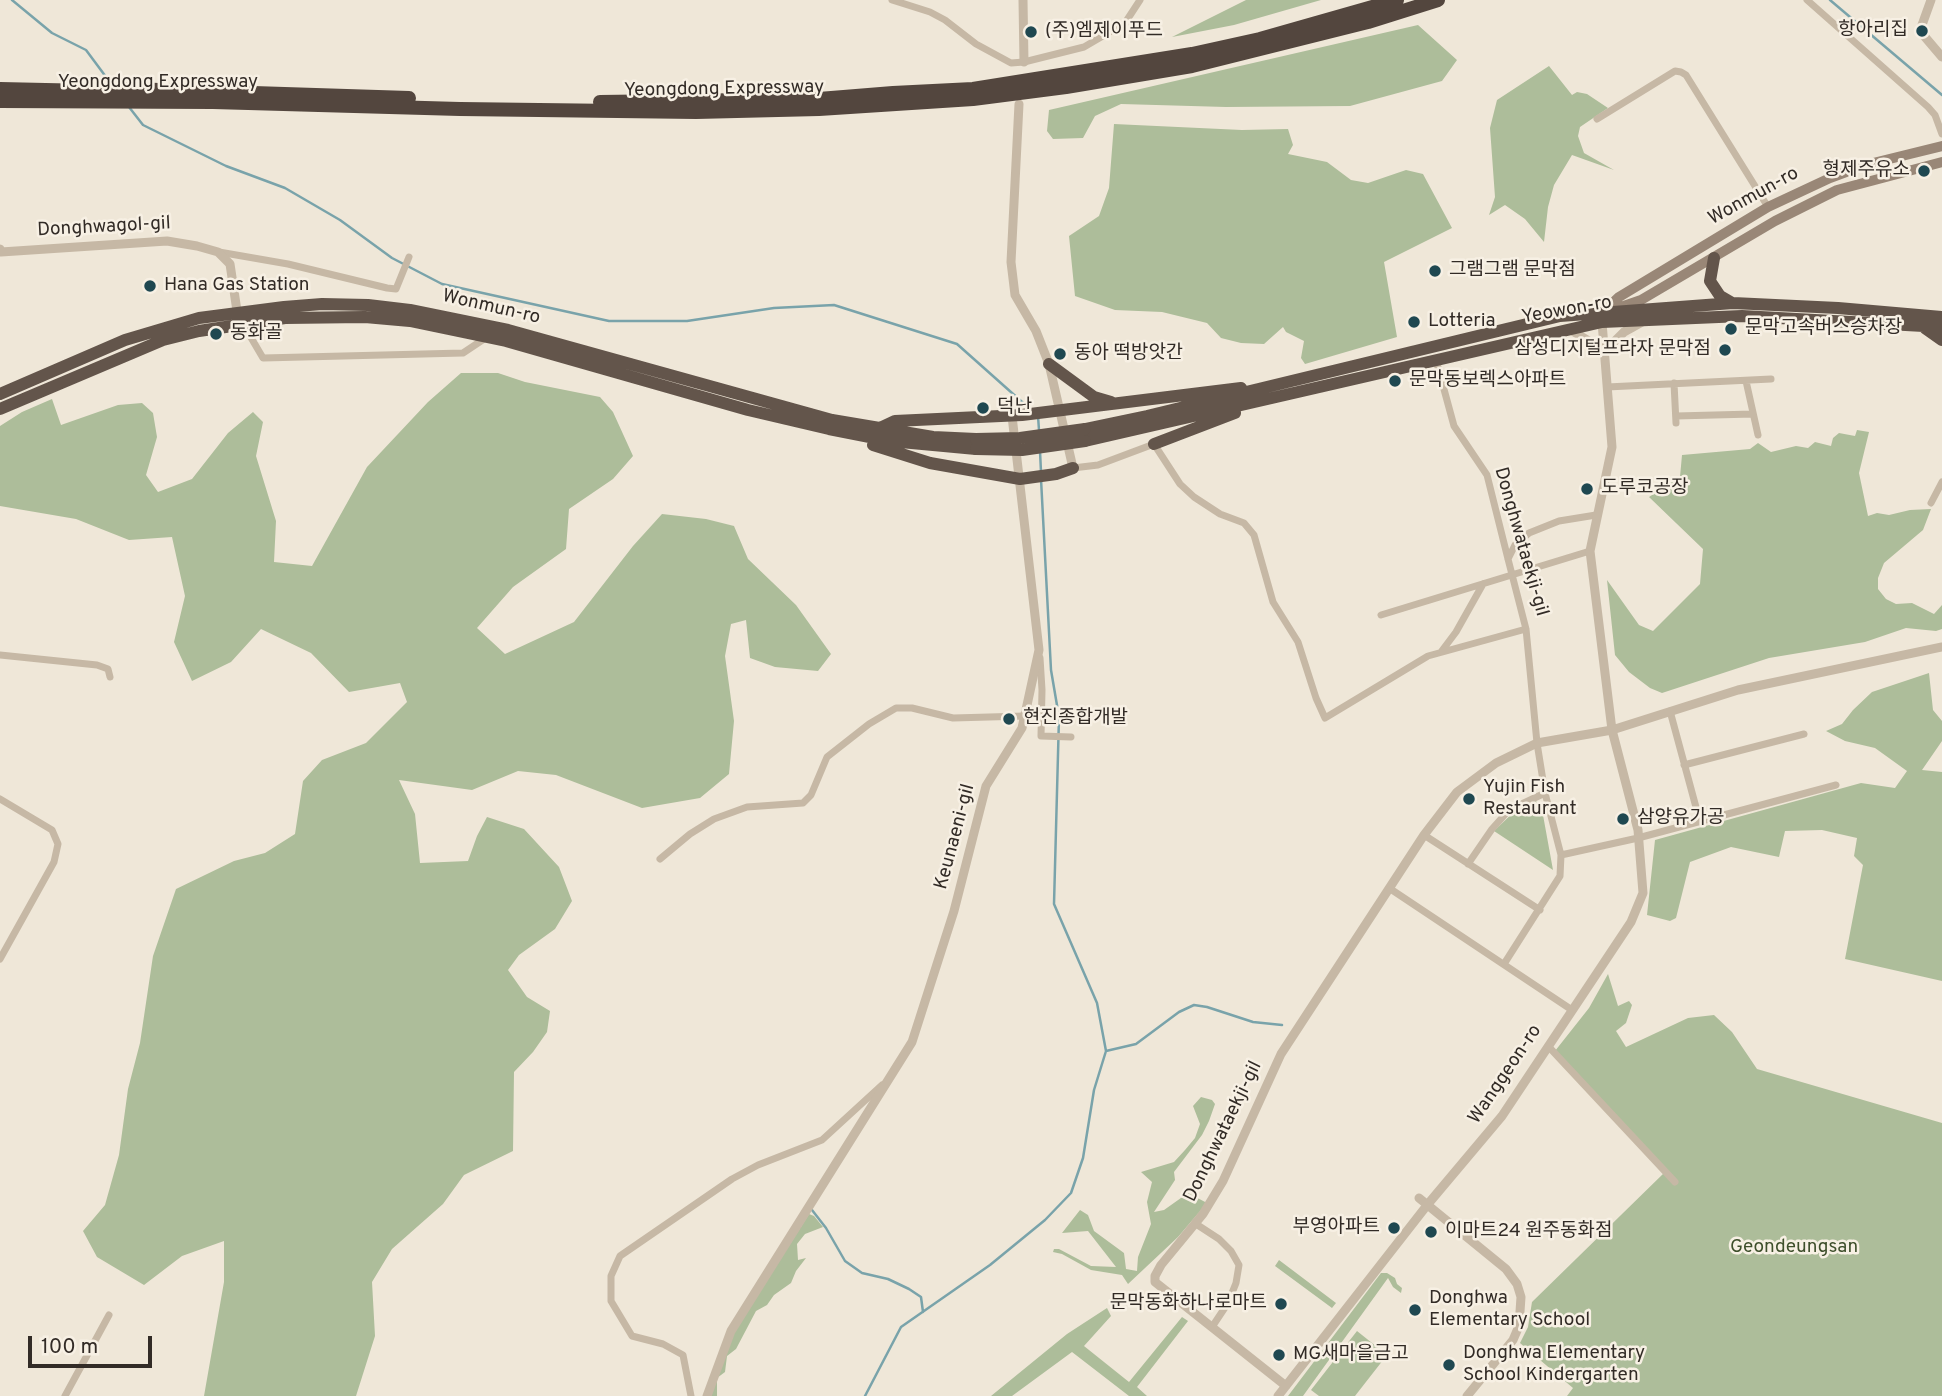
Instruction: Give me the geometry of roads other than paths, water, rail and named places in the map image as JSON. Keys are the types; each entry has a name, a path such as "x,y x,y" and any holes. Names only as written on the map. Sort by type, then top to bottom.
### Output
{"highway":[{"name":"Yeongdong Expressway","path":"0,101 132,96 580,102 820,99 973,89 1192,54 1261,39 1397,0"},
{"name":"Yeongdong Expressway","path":"132,96 214,102 460,109 696,112 819,109 973,99 1066,88 1192,66 1368,22 1437,0"},
{"name":"Yeongdong Expressway","path":"0,89 94,97"},
{"path":"1714,258 1710,281 1720,296 1732,303"},
{"name":"Yeowon-ro","path":"976,444 1021,450 1259,396 1436,360 1569,329 1601,318 1732,303 1942,317"},
{"name":"Wonmun-ro","path":"0,409 163,340 240,317 322,304 368,304 508,330 796,411 877,429 976,444"},
{"name":"Yeowon-ro","path":"1259,396 1432,347 1560,316 1647,319 1742,316 1942,327"},
{"name":"Wonmun-ro","path":"0,394 125,340 199,318 365,317 410,321 487,337 748,410 830,429 890,441 976,444"},
{"path":"1453,342 1462,325"},
{"path":"1918,325 1942,340"},
{"path":"1432,347 1436,360"},
{"path":"1049,364 1094,397 1118,404"},
{"path":"877,429 895,421 1061,411 1234,387 1259,396"},
{"path":"1154,444 1212,424 1259,396"},
{"path":"830,429 930,463 1024,478 1056,474 1073,468"}],"main road":[{"name":"Wonmun-ro","path":"1601,318 1619,297 1768,207 1865,165 1942,146"},
{"name":"Wonmun-ro","path":"1601,318 1642,300 1775,220 1837,190 1942,162"},
{"path":"1768,207 1775,220"}],"street":[{"path":"892,0 930,12 976,44 1012,63 1084,47 1125,23 1140,0"},
{"path":"1023,0 1024,62"},
{"path":"1807,0 1928,107 1935,115 1942,134"},
{"path":"1931,0 1922,25 1925,37 1942,57"},
{"path":"1597,119 1675,71 1681,72 1686,75 1768,207"},
{"path":"1019,104 1011,262 1016,295 1036,331 1049,364 1073,468 1098,464 1154,444 1180,484 1194,497 1220,514 1244,523 1254,535 1273,602 1298,642 1325,718 1428,656 1526,629"},
{"name":"Donghwagol-gil","path":"0,251 167,241 218,252"},
{"path":"218,252 288,264 396,289 409,259"},
{"path":"218,252 230,264 240,317 263,358 463,353 487,337"},
{"name":"Wanggeon-ro","path":"1278,1396 1428,1204 1502,1116 1631,922 1643,893 1638,830 1612,730 1590,551 1612,447 1601,318"},
{"path":"1569,329 1594,344 1603,353 1624,332 1647,319"},
{"name":"Donghwataekji-gil","path":"1436,360 1454,426 1487,475 1526,629 1537,743 1545,793 1561,855 1560,876 1504,964"},
{"path":"1607,387 1771,379"},
{"path":"1746,381 1758,435"},
{"path":"1674,383 1676,419 1753,414"},
{"name":"Keunaeni-gil","path":"707,1396 731,1331 912,1042 954,911 986,786 1022,728 1039,650 1017,415"},
{"path":"1931,503 1942,482"},
{"path":"1508,559 1516,545 1529,533 1559,521 1596,515"},
{"path":"1381,615 1590,551"},
{"path":"1441,652 1456,632 1483,584"},
{"path":"1612,730 1738,690 1942,647"},
{"path":"1039,650 1041,736 1069,737"},
{"path":"0,655 97,665 108,669 110,677"},
{"path":"660,859 714,819 747,807 803,803 811,794 827,757 869,724 896,708 912,708 953,718 1025,716"},
{"path":"1670,711 1700,822"},
{"name":"Donghwataekji-gil","path":"1286,1385 1155,1282 1155,1276 1196,1224 1223,1181 1282,1054 1424,835 1457,793 1496,762 1537,743 1612,730"},
{"path":"1685,765 1804,734"},
{"path":"1561,855 1638,838 1836,785"},
{"path":"1468,864 1509,810 1545,793"},
{"path":"0,799 52,830 58,844 54,862 0,959"},
{"path":"1424,835 1540,910"},
{"path":"1389,888 1572,1010"},
{"path":"1548,1046 1675,1182"},
{"name":"Keunaeni-gil","path":"691,1396 683,1355 663,1344 632,1336 611,1301 611,1276 620,1256 732,1179 758,1165 822,1140 890,1077"},
{"path":"1419,1198 1506,1269 1517,1284 1521,1297 1519,1326 1513,1340 1467,1396"},
{"path":"1196,1224 1219,1239 1231,1251 1239,1265 1236,1283 1228,1303 1212,1327"},
{"path":"65,1396 109,1315"}],"waterway":[{"path":"12,0 52,33 86,50 112,85"},
{"path":"1830,0 1942,95"},
{"path":"129,107 143,125 226,166 285,188 340,220 392,258 442,284 609,321 687,321 774,308 834,305 957,344 1030,409"},
{"path":"1038,416 1039,430"},
{"path":"1040,451 1041,472"},
{"path":"865,1396 901,1327 990,1265 1045,1220 1071,1193 1083,1158 1094,1090 1106,1051 1097,1003 1054,904 1059,717 1051,670 1041,479"},
{"path":"1106,1051 1136,1044 1179,1012 1194,1005 1253,1022 1282,1025"},
{"path":"812,1210 845,1261 862,1273 888,1279 909,1289 921,1297 923,1312"}],"place":[{"name":"항아리집","path":"1922,31"},
{"name":"(주)엠제이푸드","path":"1031,32"},
{"name":"형제주유소","path":"1924,171"},
{"name":"그램그램 문막점","path":"1435,271"},
{"name":"Hana Gas Station","path":"150,286"},
{"name":"Lotteria","path":"1414,322"},
{"name":"문막고속버스승차장","path":"1731,329"},
{"name":"동화골","path":"216,334"},
{"name":"삼성디지털프라자 문막점","path":"1725,350"},
{"name":"동아 떡방앗간","path":"1060,354"},
{"name":"문막동보렉스아파트","path":"1395,381"},
{"name":"덕난","path":"983,408"},
{"name":"도루코공장","path":"1587,489"},
{"name":"현진종합개발","path":"1009,719"},
{"name":"Yujin Fish Restaurant","path":"1469,799"},
{"name":"삼양유가공","path":"1623,819"},
{"name":"부영아파트","path":"1394,1228"},
{"name":"이마트24 원주동화점","path":"1431,1232"},
{"name":"문막동화하나로마트","path":"1281,1304"},
{"name":"Donghwa Elementary School","path":"1415,1310"},
{"name":"MG새마을금고","path":"1279,1355"},
{"name":"Donghwa Elementary School Kindergarten","path":"1449,1365"}],"park label":[{"name":"Geondeungsan","path":"1794,1248"}]}
